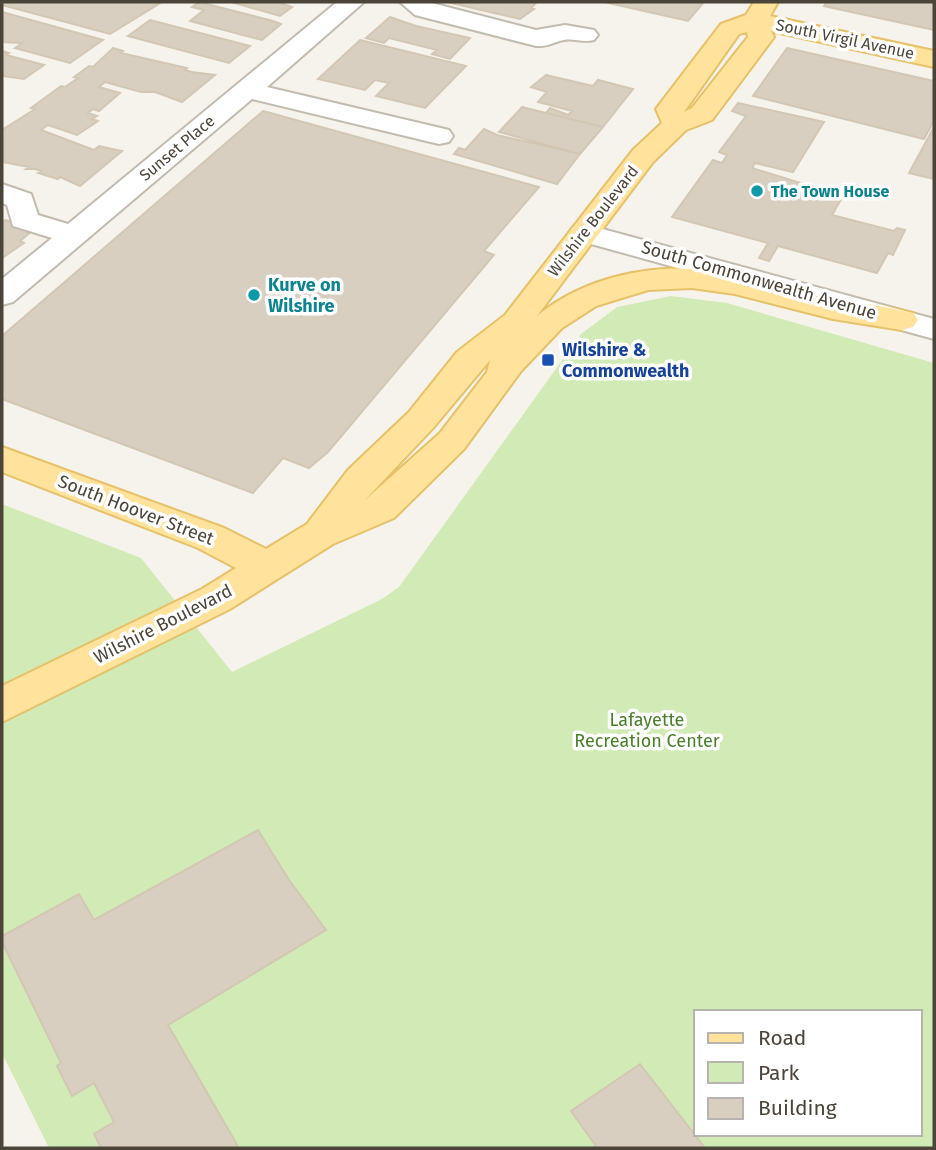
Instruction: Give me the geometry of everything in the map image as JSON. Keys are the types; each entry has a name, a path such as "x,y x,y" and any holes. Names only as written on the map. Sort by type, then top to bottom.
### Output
{"main road":[{"name":"South Virgil Avenue","path":"761,11 934,59"},
{"name":"Wilshire Boulevard","path":"320,534 361,480 414,427 469,359 516,322 643,156 676,124 702,114 761,37 761,11"},
{"path":"503,374 537,334 564,311 593,295 640,281 702,279 734,284 793,301 902,320"},
{"name":"Wilshire Boulevard","path":"2,705 193,611 320,534 381,509 452,441 503,374 516,322"},
{"name":"South Hoover Street","path":"2,459 211,538 268,567"}],"street":[{"name":"Sunset Place","path":"2,295 352,2"},
{"path":"412,2 424,10 536,38 547,39 555,32 585,35"},
{"path":"247,90 439,136"},
{"path":"2,193 22,200 24,220 74,235"},
{"name":"South Commonwealth Avenue","path":"584,233 934,329"}],"green space":[{"name":"Lafayette Recreation Center","path":"671,296 727,303 934,363 934,1148 49,1148 2,1053 2,504 141,558 232,672 382,599 399,587 581,334 617,307"}],"building":[{"path":"2,2 162,2 110,34 2,5"},
{"path":"199,2 281,24 262,40 190,21 204,10 192,7"},
{"path":"231,2 284,2 283,4 292,7 280,16"},
{"path":"447,2 537,2 531,8 534,9 520,19"},
{"path":"604,2 704,2 688,21"},
{"path":"827,2 934,2 934,30 824,6"},
{"path":"2,12 103,40 70,63 15,48 22,43 2,42"},
{"path":"390,17 416,26 470,38 450,59 432,54 437,50 389,38 384,43 366,38"},
{"path":"150,20 250,46 229,63 128,36"},
{"path":"360,40 466,66 425,108 376,96 389,83 375,80 365,90 318,79"},
{"path":"113,48 123,51 121,53 187,68 185,70 192,72 215,75 182,102 155,92 141,92 105,82 99,87 120,93 99,111 93,109 88,113 97,116 92,119 98,121 77,135 48,125 41,130 94,150 99,146 122,151 80,186 60,177 58,179 38,173 41,171 35,169 26,169 29,167 2,162 2,130 35,109 31,108 61,86 65,87 78,78 74,77 89,66 93,67"},
{"path":"787,48 934,81 934,121 924,139 753,96"},
{"path":"2,51 9,53 6,55 44,65 24,79 2,76"},
{"path":"546,75 593,86 598,80 633,89 603,127 546,113 550,108 568,115 572,111 538,102 547,92 531,87"},
{"name":"The Town House","path":"738,103 824,122 793,172 755,163 752,168 843,196 832,215 894,231 897,228 905,230 893,255 888,253 877,273 778,246 769,261 759,258 768,243 672,217 713,160 722,163 727,155 719,152 746,116 732,111"},
{"path":"522,107 603,127 580,154 499,132"},
{"name":"Kurve on Wilshire","path":"263,111 539,187 484,251 494,255 328,452 309,468 283,458 253,493 2,399 2,336"},
{"path":"934,127 934,179 909,173"},
{"path":"484,129 497,135 580,154 557,184 454,154 459,148 465,150"},
{"path":"2,221 33,230 20,241 24,243 2,258"},
{"path":"258,830 289,880 326,930 168,1025 239,1148 101,1148 94,1134 114,1122 94,1083 72,1096 57,1066 61,1063 2,942 2,936 79,894 94,920"},
{"path":"640,1064 705,1148 592,1148 596,1146 571,1111"}],"place":[{"name":"The Town House","path":"757,191"},
{"name":"Kurve on Wilshire","path":"254,295"},
{"name":"Wilshire & Commonwealth","path":"548,360"}]}
